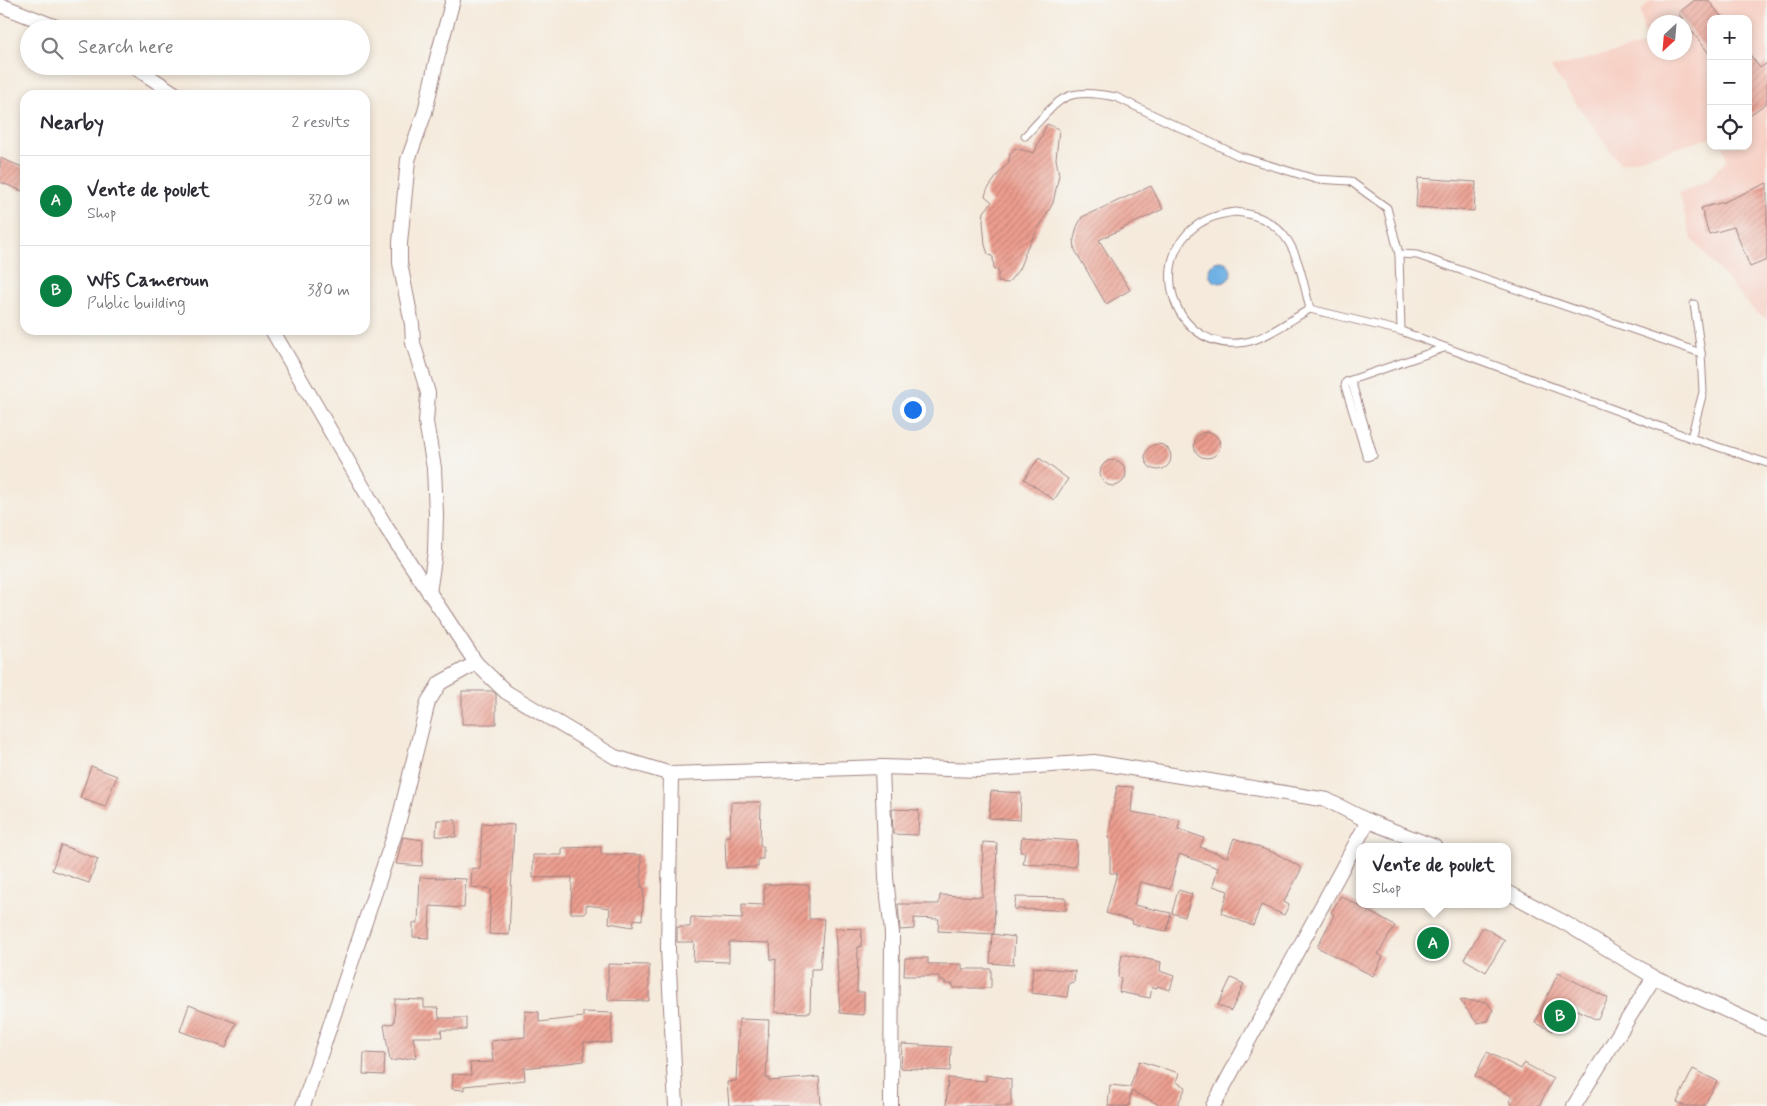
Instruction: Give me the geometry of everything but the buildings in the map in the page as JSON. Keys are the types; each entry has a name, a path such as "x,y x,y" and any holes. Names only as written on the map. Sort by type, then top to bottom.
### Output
{"street":[{"path":"429,593 435,552 436,514 434,468 426,422 428,392 413,343 412,324 400,263 400,243 408,160 425,112 453,0"},
{"path":"0,5 38,20"},
{"path":"147,75 169,90"},
{"path":"275,335 357,480 476,663 506,692 615,757 671,774 882,766 980,770 1094,762 1328,800 1368,822 1424,843"},
{"path":"303,1106 398,824 428,702 440,683 476,663"},
{"path":"882,766 886,878 892,933 891,1106"},
{"path":"671,774 668,949 676,1106"},
{"path":"1357,843 1368,822"},
{"path":"1213,1106 1356,844"},
{"path":"1511,894 1565,923 1654,977 1767,1029"},
{"path":"1574,1106 1654,977"}],"lane":[{"path":"1025,136 1059,101 1070,94 1081,92 1116,97 1239,156 1315,179 1350,181 1387,208 1399,254 1401,331"},
{"path":"1310,309 1293,248 1282,231 1262,218 1236,212 1211,217 1190,230 1175,251 1170,276 1174,302 1188,323 1207,337 1234,343 1256,340 1310,309 1401,331 1691,438 1767,463"},
{"path":"1399,254 1416,255 1700,353"},
{"path":"1691,438 1702,392 1700,353 1694,304"},
{"path":"1351,380 1374,455 1368,457 1345,386 1346,382 1351,380 1444,348"}],"shaded area":[{"path":"1651,0 1767,0 1767,319 1754,311 1691,238 1679,193 1706,181 1727,160 1724,150 1752,150 1752,15 1707,15 1707,139 1620,164 1551,68 1645,44 1641,11"}],"water":[{"path":"1220,261 1228,264 1231,272 1228,280 1220,283 1212,280 1209,272 1212,264"}],"place":[{"name":"Vente de poulet","path":"1433,943"},
{"name":"Wfs Cameroun","path":"1560,1016"}]}
